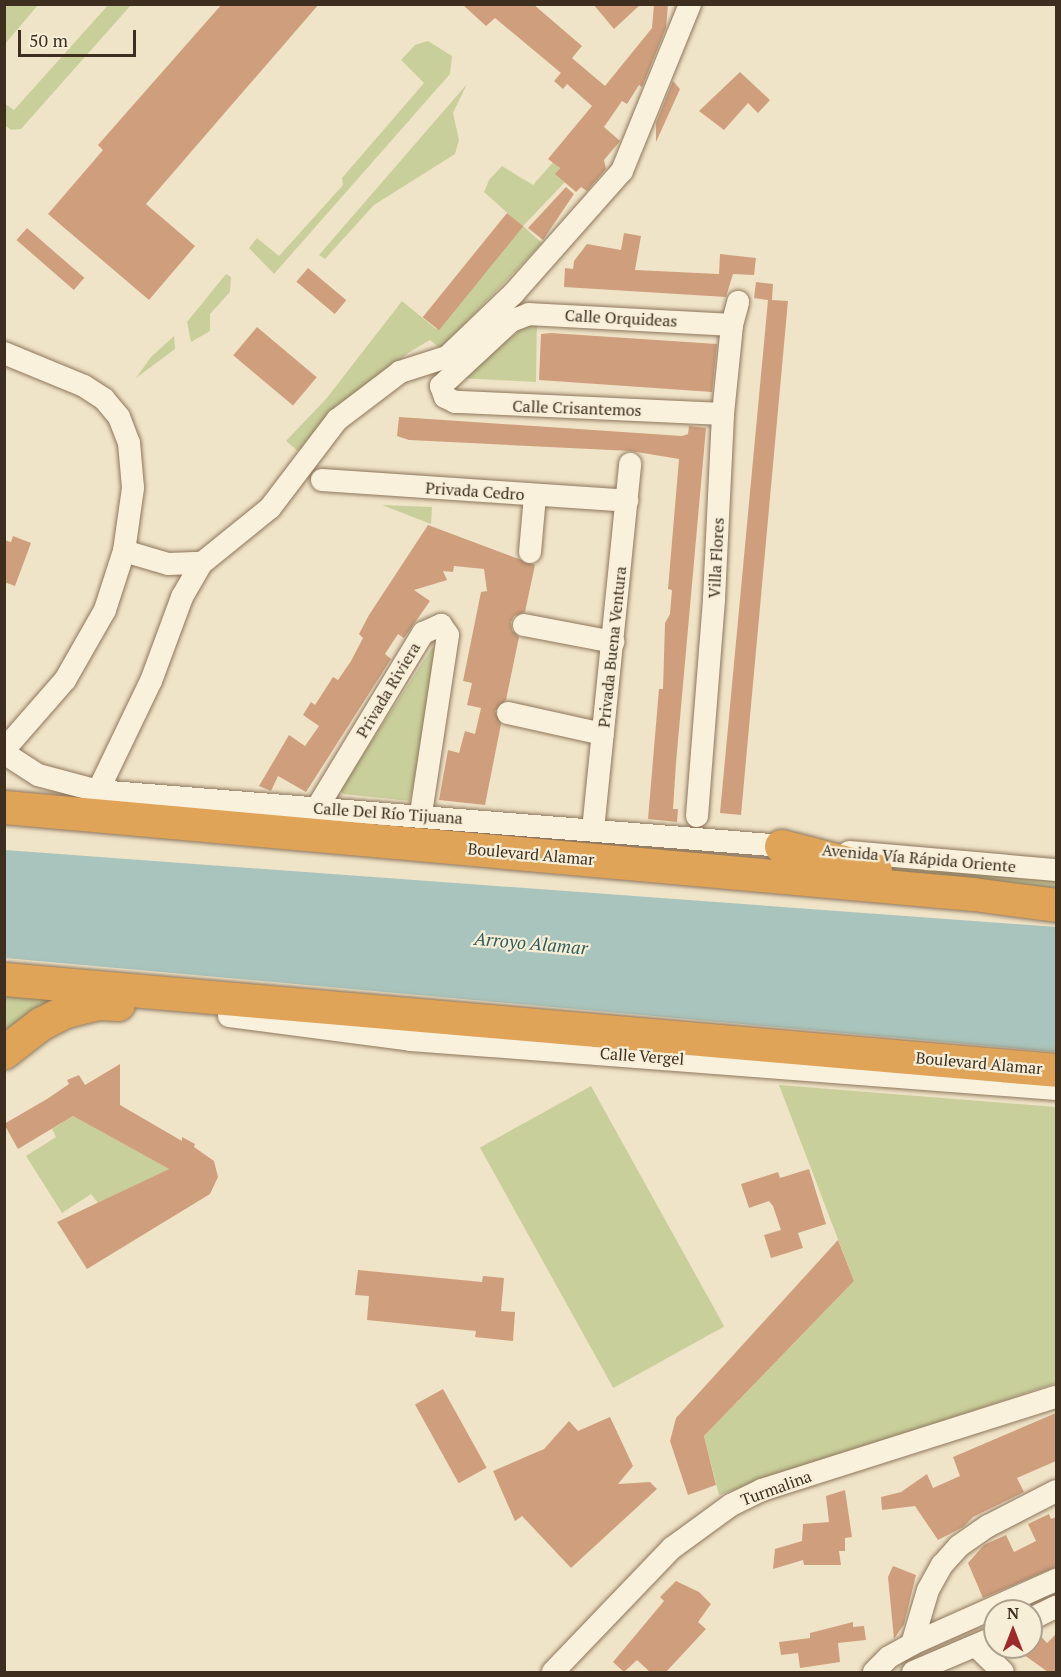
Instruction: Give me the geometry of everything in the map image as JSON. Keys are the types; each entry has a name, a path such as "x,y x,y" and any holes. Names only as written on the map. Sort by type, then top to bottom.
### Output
{"highway":[{"name":"Boulevard Alamar","path":"4,807 973,894 1056,905"},
{"path":"781,846 973,894"},
{"name":"Boulevard Alamar","path":"4,979 1056,1070"},
{"path":"71,985 229,1016"},
{"path":"4,1052 40,1024 86,1005 229,1016"},
{"path":"707,1061 877,1054"}],"street":[{"path":"98,791 151,681 177,608 202,563 270,508 337,420 400,372 447,357 566,238 622,171 690,4"},
{"name":"Villa Flores","path":"696,824 714,599 723,414 732,325 738,302"},
{"name":"Calle Orquideas","path":"441,386 511,321 540,314 732,325"},
{"path":"4,353 93,391 119,417 129,443 133,488 124,550 105,610 80,656 51,699 4,752"},
{"name":"Calle Crisantemos","path":"441,386 445,397 455,402 723,414"},
{"name":"Privada Buena Ventura","path":"593,830 630,465"},
{"name":"Privada Cedro","path":"322,480 627,501"},
{"path":"530,552 535,496"},
{"path":"124,550 168,564 202,563"},
{"path":"524,625 613,642"},
{"name":"Privada Riviera","path":"317,808 423,633 441,626 448,636 421,814"},
{"path":"508,713 603,734"},
{"name":"Calle Del Río Tijuana","path":"4,752 38,775 98,791 421,814 593,830 696,824 781,846"},
{"name":"Avenida Vía Rápida Oriente","path":"781,846 1056,870"},
{"name":"Calle Vergel","path":"229,1016 411,1040 1056,1089"},
{"name":"Turmalina","path":"552,1672 672,1548 730,1505 762,1490 1056,1397"},
{"path":"912,1644 928,1590 950,1555 988,1526 1056,1491"},
{"path":"874,1672 889,1657 912,1644 1056,1580"},
{"path":"913,1672 983,1642"}],"green space":[{"path":"109,4 131,5 21,129 11,130 5,125 5,104 14,110"},
{"path":"4,5 38,5 5,44"},
{"path":"428,41 452,56 450,74 274,274 249,248 257,238 279,256 343,185 342,178 424,83 401,60 415,45"},
{"path":"467,84 453,113 459,140 455,154 374,205 325,259 319,255"},
{"path":"555,160 566,181 523,226 542,243 441,349 430,340 408,353 298,451 286,441 326,399 402,301 436,329 522,226 484,192 489,180 502,166 533,185"},
{"path":"226,274 231,277 230,292 210,314 210,331 191,342 187,322"},
{"path":"537,317 536,382 458,378"},
{"path":"174,336 175,349 136,378 151,357"},
{"path":"382,505 432,507 431,524"},
{"path":"432,648 440,650 410,801 343,794 340,790"},
{"path":"876,865 1056,881 1056,893 927,881"},
{"path":"5,990 89,998 5,1041"},
{"path":"779,1085 1056,1107 1056,1383 719,1495 704,1436 854,1281"},
{"path":"591,1086 724,1327 613,1388 480,1148"},
{"path":"73,1116 169,1169 98,1203 91,1194 62,1213 26,1156 56,1137 52,1129"}],"water":[{"name":"Arroyo Alamar","path":"5,850 1056,927 1056,1052 5,958"}],"building":[{"path":"222,4 319,4 146,204 195,246 149,300 48,214 103,150 98,145"},
{"path":"462,4 533,4 582,46 572,58 605,86 652,28 654,4 668,4 666,28 642,87 639,85 627,104 622,101 604,127 620,141 604,160 606,169 587,191 581,187 576,192 555,174 560,168 548,159 592,106 567,84 563,89 554,81 561,73 495,18 486,26"},
{"path":"593,4 641,4 614,29"},
{"path":"740,72 770,100 758,113 748,103 724,130 699,111"},
{"path":"673,81 680,89 656,142 656,123"},
{"path":"566,187 574,194 543,240 528,228"},
{"path":"507,213 523,226 439,330 423,317"},
{"path":"27,228 84,278 74,290 17,240"},
{"path":"624,233 641,236 635,270 719,274 720,254 756,258 754,275 733,274 726,297 564,287 565,268 573,269 574,261 587,244 621,250"},
{"path":"308,268 346,300 335,314 296,282"},
{"path":"756,282 773,284 772,300 788,301 741,815 720,813 768,300 754,298"},
{"path":"257,327 317,377 293,405 233,355"},
{"path":"541,334 717,344 712,392 539,380"},
{"path":"399,417 682,436 688,434 689,426 706,428 676,763 673,809 678,809 677,822 648,819 659,689 663,689 665,623 670,614 672,590 668,589 679,459 631,451 409,440 397,436"},
{"path":"428,525 535,565 525,612 514,616 511,622 512,630 519,637 506,700 495,711 501,724 485,805 439,800 448,750 459,753 465,731 475,734 481,708 467,705 472,683 463,681 481,592 487,591 484,569 454,566 453,572 443,571 447,580 414,590 430,601 404,638 398,634 385,654 391,659 306,792 278,776 271,791 259,786 289,735 305,746 319,726 303,715 311,702 315,705 333,677 338,680 351,661 363,638 359,634 369,615"},
{"path":"13,536 31,543 15,586 4,582 4,540 11,542"},
{"path":"120,1064 120,1105 182,1141 182,1137 195,1144 194,1147 214,1161 218,1177 210,1194 87,1269 57,1222 169,1169 73,1116 18,1149 4,1124 69,1084 67,1080 79,1075 85,1085"},
{"path":"809,1169 826,1224 798,1233 803,1248 771,1258 764,1235 781,1230 773,1206 769,1201 749,1208 741,1184 778,1172 780,1178"},
{"path":"838,1240 854,1281 704,1436 716,1485 688,1495 670,1441 676,1418"},
{"path":"358,1270 482,1282 483,1276 504,1278 501,1311 515,1312 513,1341 475,1337 476,1331 367,1320 369,1296 355,1295"},
{"path":"443,1389 487,1468 459,1483 415,1405"},
{"path":"1056,1413 1056,1461 1017,1478 1024,1492 973,1517 963,1527 938,1540 915,1506 882,1510 881,1497 901,1492 927,1474 933,1488 960,1476 953,1457"},
{"path":"610,1417 633,1466 618,1484 650,1482 657,1489 571,1568 522,1516 515,1521 493,1471 544,1449 569,1421 578,1431"},
{"path":"845,1490 852,1537 845,1538 845,1551 839,1551 841,1565 804,1565 803,1560 773,1569 775,1549 802,1541 803,1524 829,1522 826,1496"},
{"path":"1049,1514 1051,1519 1056,1517 1056,1567 983,1598 968,1563 984,1545 1006,1535 1014,1552 1036,1541 1028,1524"},
{"path":"893,1566 916,1575 904,1624 894,1639 888,1577"},
{"path":"676,1581 699,1592 711,1604 698,1622 706,1629 666,1672 650,1672 637,1660 624,1672 613,1662 664,1601 660,1597"},
{"path":"853,1622 853,1627 864,1626 866,1640 838,1643 840,1662 800,1668 798,1653 781,1655 779,1642 810,1638 810,1633"},
{"path":"1056,1634 1056,1672 1048,1672 1030,1659 1043,1659 1043,1639 1047,1643"}]}
